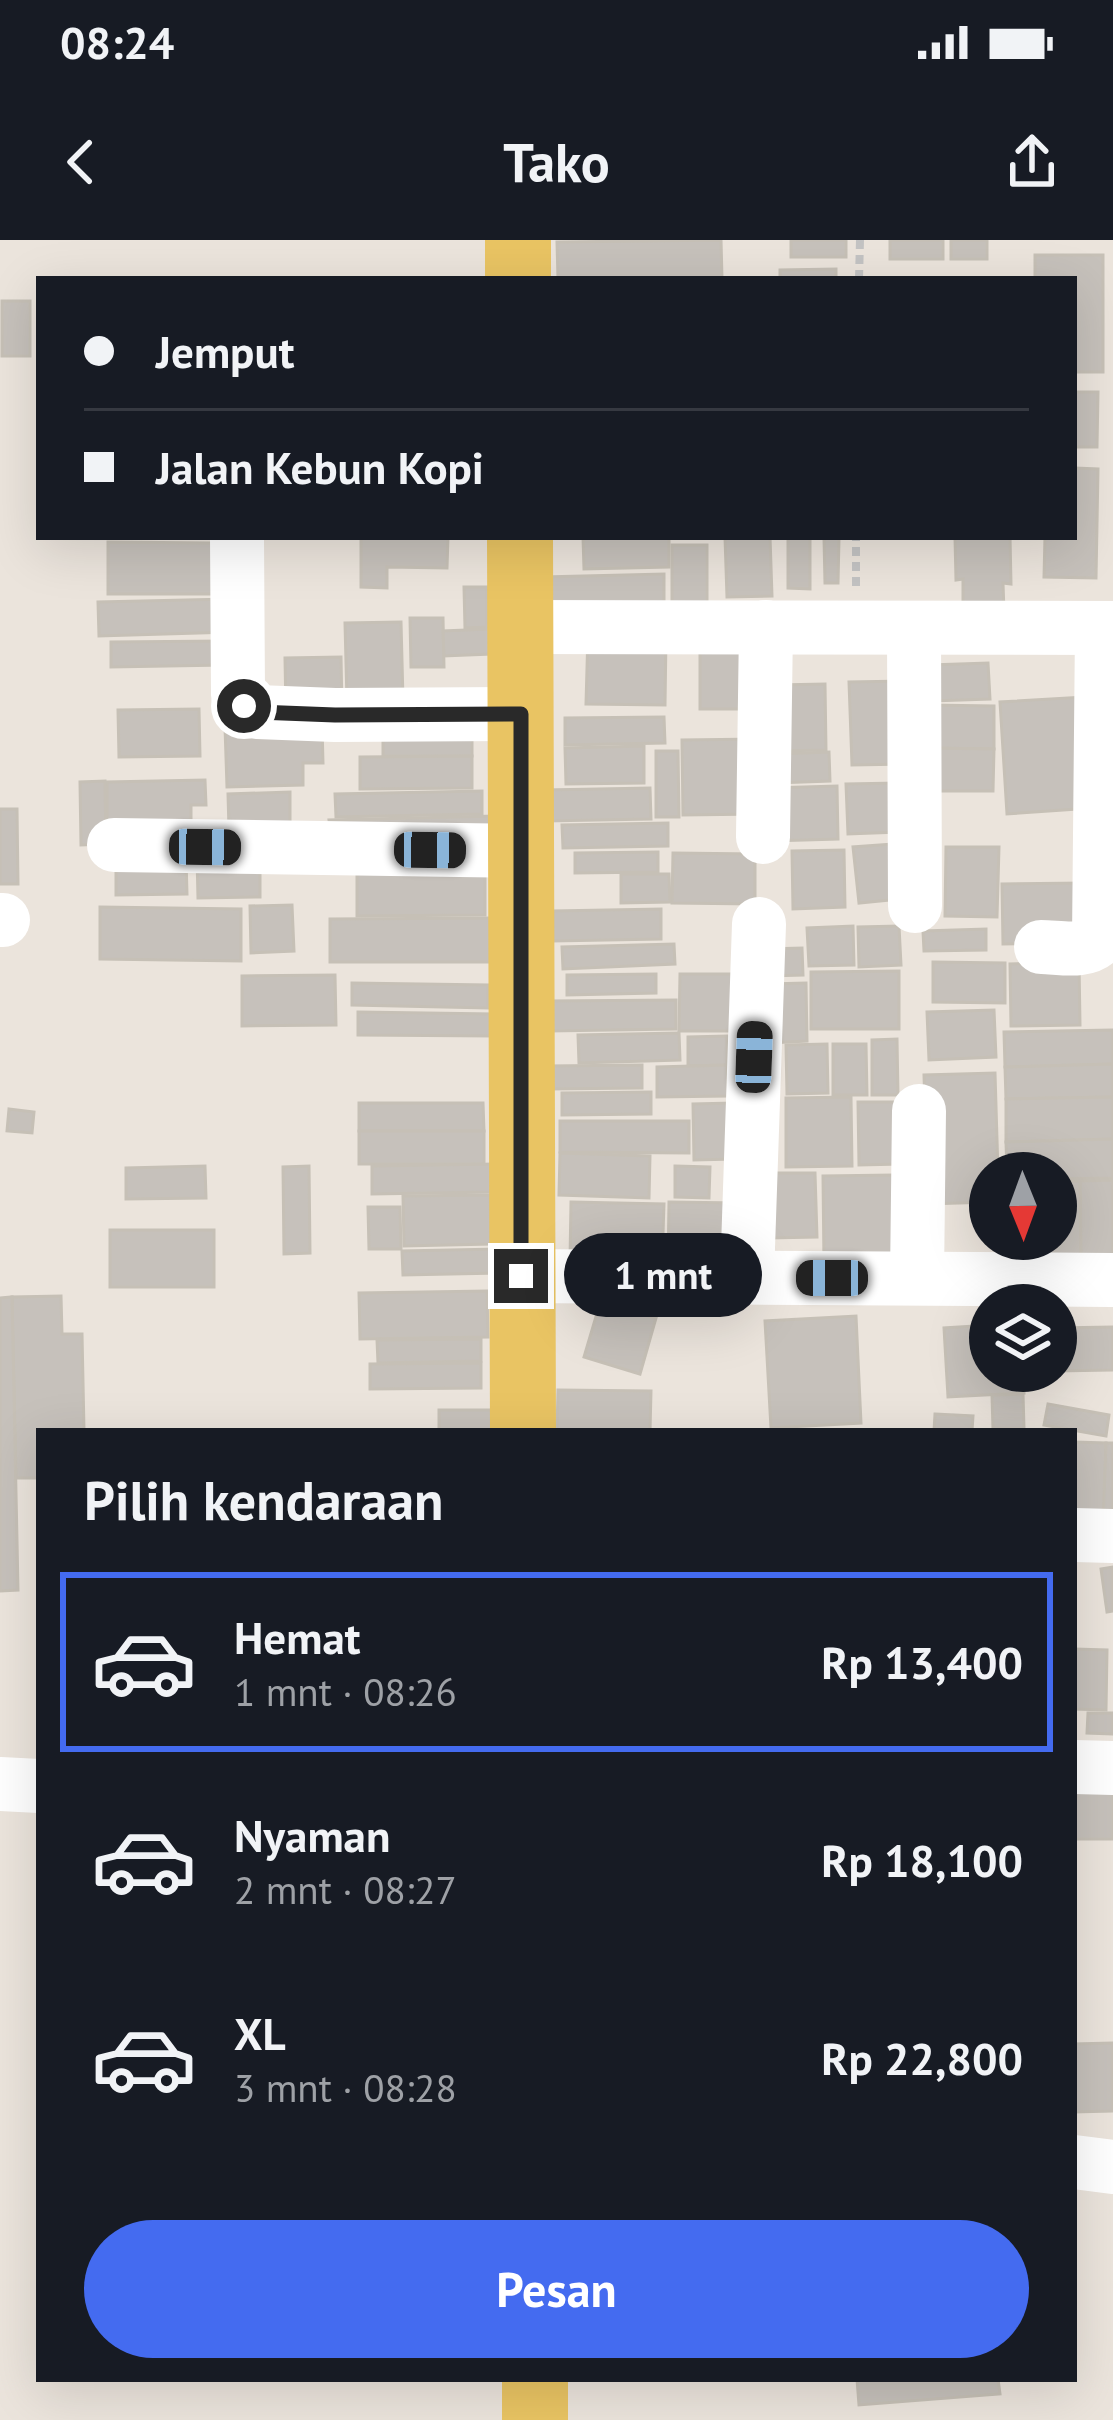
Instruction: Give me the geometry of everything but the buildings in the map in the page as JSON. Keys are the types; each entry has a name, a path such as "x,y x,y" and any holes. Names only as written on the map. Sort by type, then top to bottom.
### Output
{"main road":[{"path":"518,240 518,276"},
{"path":"520,540 523,1428"},
{"path":"535,2382 535,2420"}],"street":[{"path":"237,540 238,695 244,706 257,712 335,715 521,714"},
{"path":"521,627 1108,628 1100,939 1082,948 1041,947"},
{"path":"763,837 766,627"},
{"path":"914,629 915,906"},
{"path":"114,845 520,851"},
{"path":"747,1277 759,924"},
{"path":"916,1278 919,1111"},
{"path":"521,1276 1113,1280"},
{"path":"1077,1535 1113,1536"},
{"path":"1077,1767 1113,1768"},
{"path":"0,1784 36,1786"},
{"path":"1077,2162 1113,2167"}],"path":[{"path":"860,240 860,276"}],"route":[{"path":"244,706 257,712 335,715 521,714 521,1276"}]}
